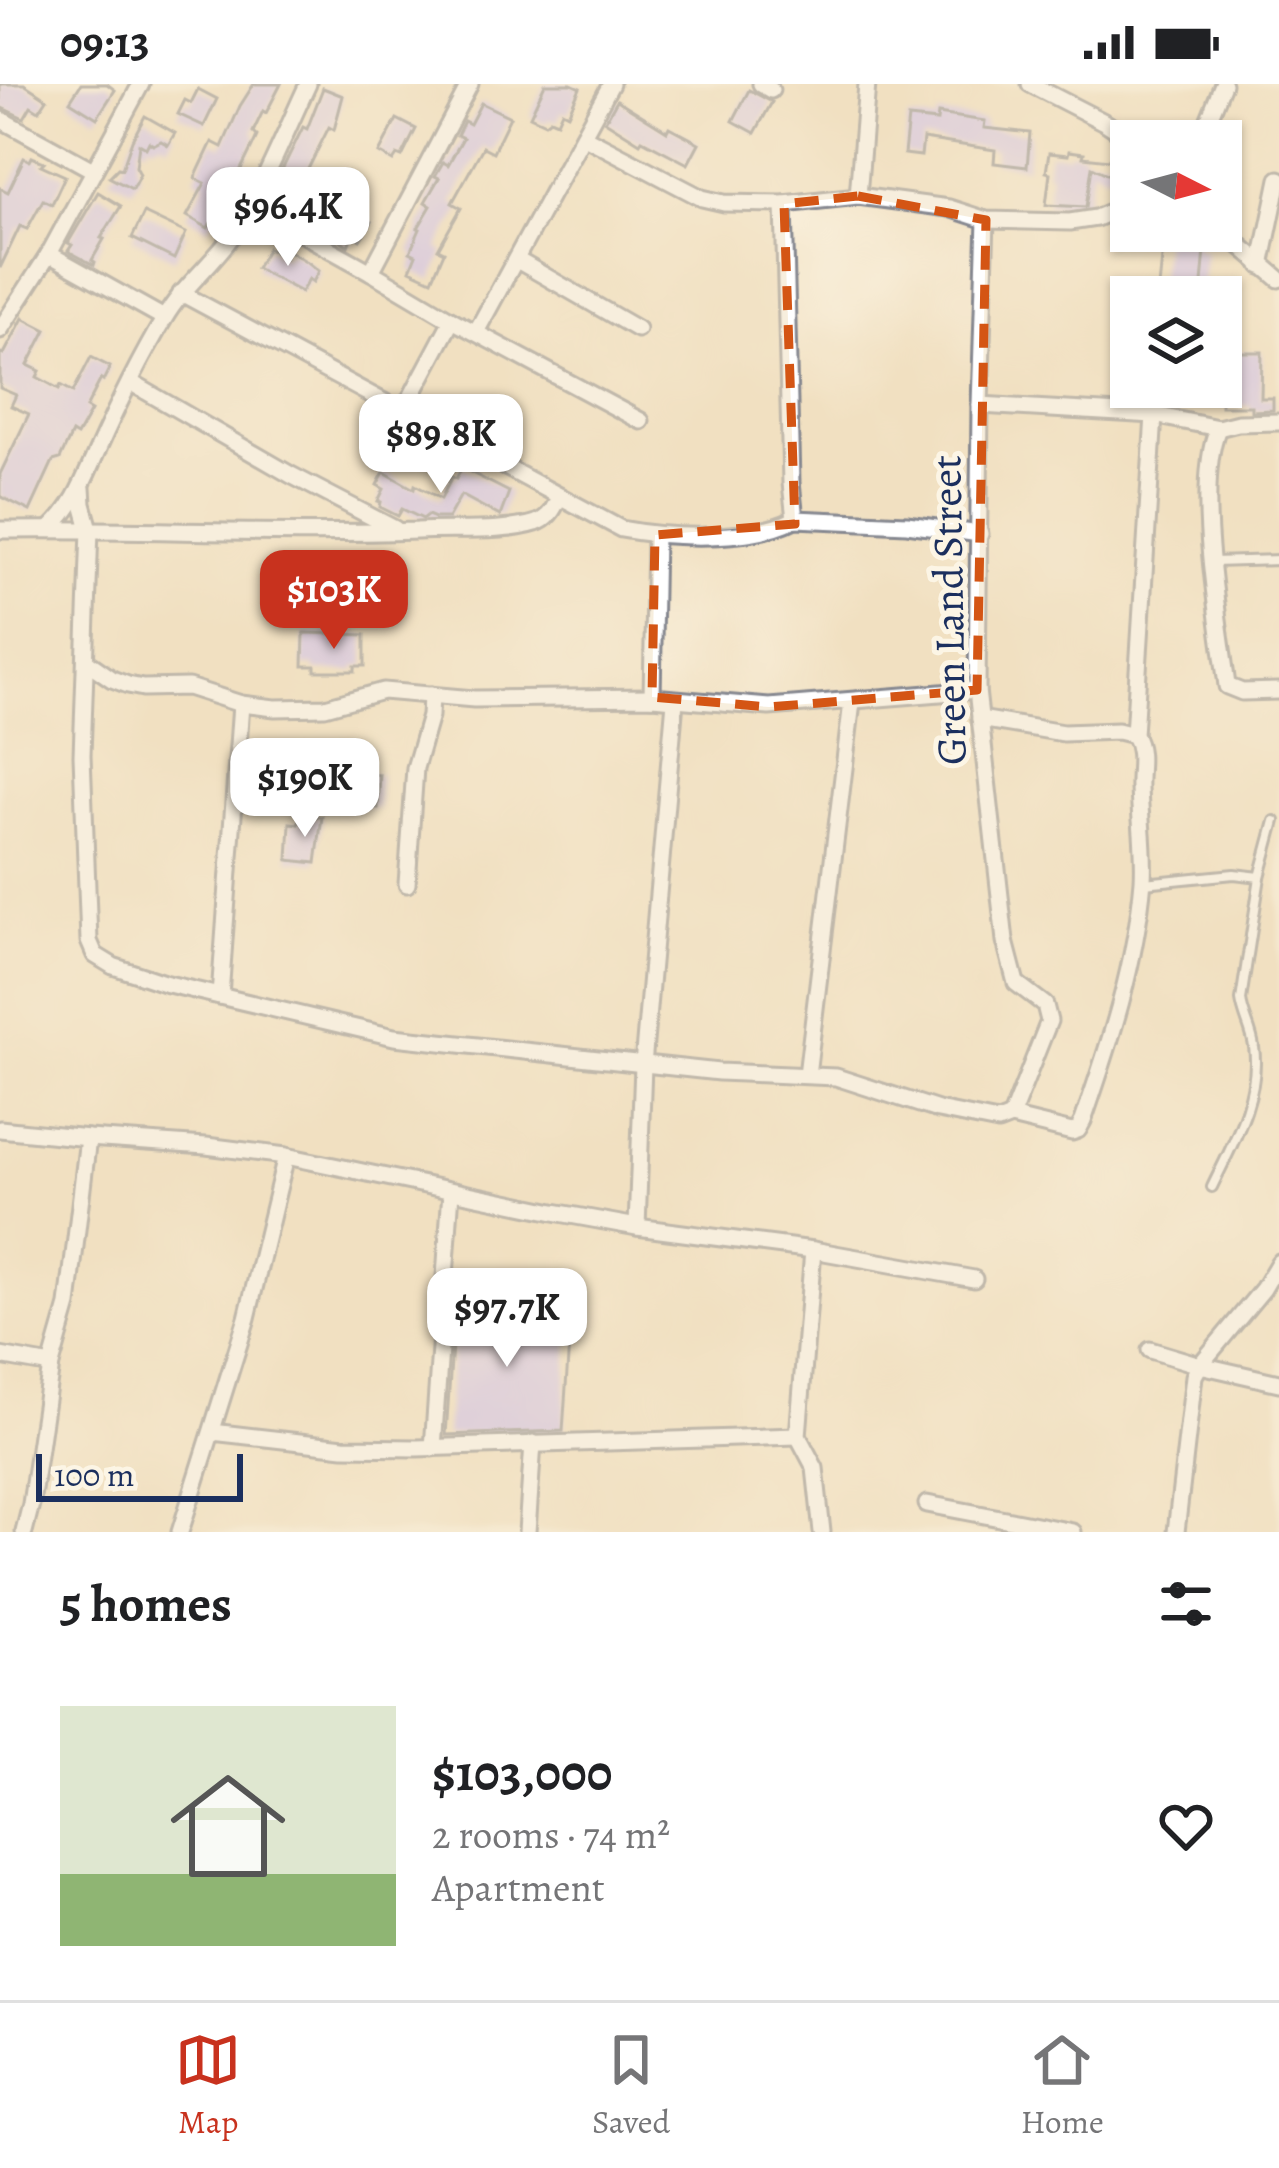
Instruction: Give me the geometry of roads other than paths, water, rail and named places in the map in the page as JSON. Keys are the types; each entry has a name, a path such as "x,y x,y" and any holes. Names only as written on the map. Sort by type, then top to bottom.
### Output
{"street":[{"path":"0,330 49,254 141,84"},
{"path":"50,529 82,488 164,318 238,227 308,84"},
{"path":"371,272 470,84"},
{"path":"476,332 611,84"},
{"path":"858,196 867,84"},
{"path":"1030,84 1110,126"},
{"path":"1208,120 1223,84"},
{"path":"0,119 93,170"},
{"path":"583,136 702,198 724,203 784,204 858,196 949,208 986,220 1070,222 1110,213"},
{"path":"1261,266 1279,179"},
{"path":"784,204 795,519"},
{"path":"250,205 641,421"},
{"name":"Green Land Street","path":"986,220 977,690 1013,977 1049,1012 1011,1117"},
{"path":"1242,248 1279,279"},
{"path":"49,254 164,318"},
{"path":"517,260 638,329"},
{"path":"181,293 621,529 655,535 750,533 795,519 907,524 980,534"},
{"path":"403,412 452,320"},
{"path":"130,382 292,476 399,531"},
{"path":"980,405 1154,415 1218,428 1279,422"},
{"path":"82,488 90,530 82,755 88,940 95,955 164,983 394,1037 644,1065 853,1080 938,1110 998,1122 1011,1117 1067,1132 1078,1130 1115,1028 1143,883 1141,757 1134,735 1154,415"},
{"path":"1218,428 1210,447 1209,526 1227,686 1242,692 1279,692"},
{"path":"0,530 199,533 517,527 542,522 559,496"},
{"path":"652,697 655,535"},
{"path":"86,661 128,685 188,687 241,704 275,708 325,707 383,691 474,699 652,697 769,707 977,690"},
{"path":"407,884 415,768 431,695"},
{"path":"637,1227 644,1065 675,700"},
{"path":"807,1075 852,702"},
{"path":"220,996 241,704"},
{"path":"980,719 1063,733 1134,735"},
{"path":"0,1129 286,1156 489,1201 974,1279"},
{"path":"24,1532 51,1365 68,1305 88,1138"},
{"path":"180,1532 247,1318 286,1156"},
{"path":"433,1448 451,1191"},
{"path":"813,1250 798,1436 815,1468 822,1532"},
{"path":"1176,1532 1194,1376 1279,1262"},
{"path":"1150,1350 1279,1383"},
{"path":"0,1356 51,1365"},
{"path":"212,1432 344,1447 433,1448 798,1436"},
{"path":"527,1532 532,1443"},
{"path":"926,1504 1073,1532"}],"lane":[{"path":"1213,562 1279,560"},
{"path":"1212,1186 1235,1139 1252,1084 1254,1043 1241,1000 1260,877 1275,821"},
{"path":"1143,883 1234,874 1260,877"}]}
